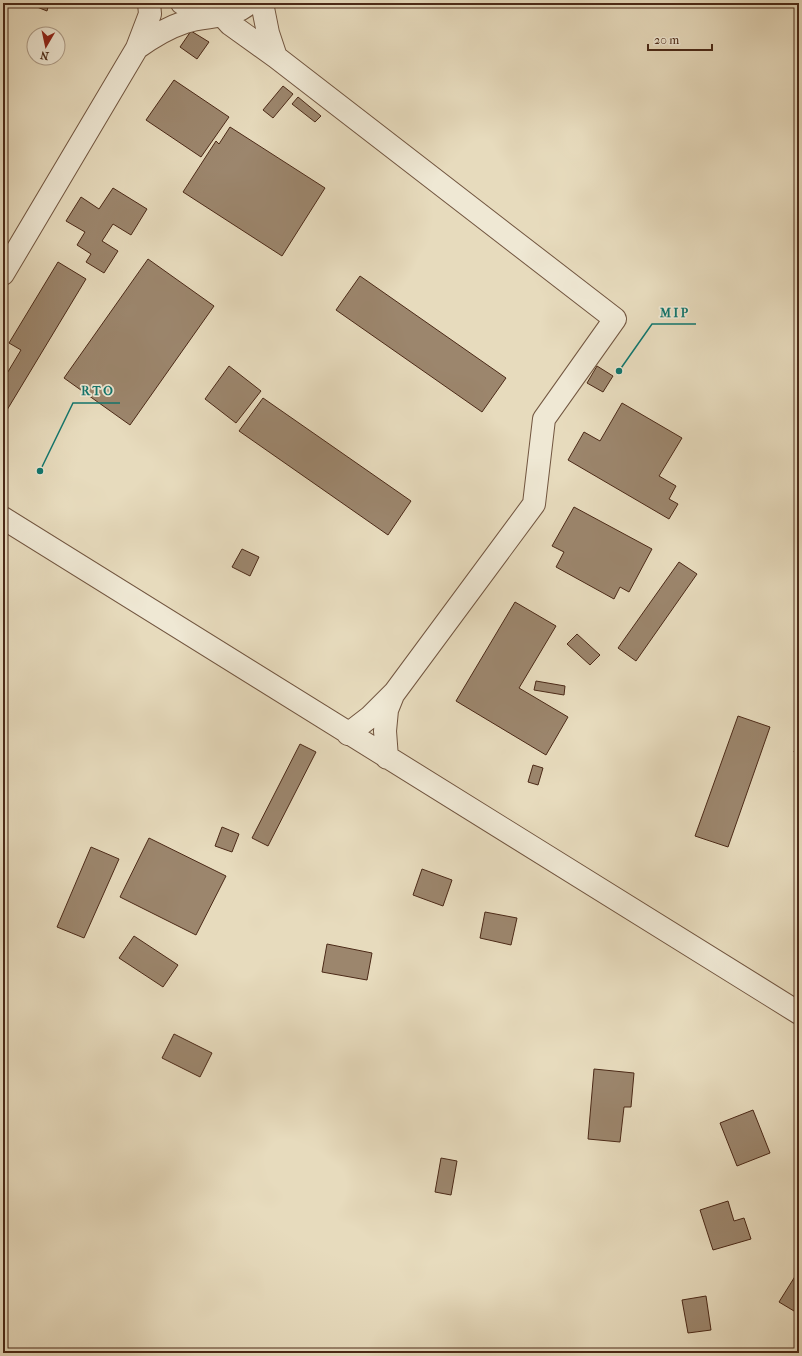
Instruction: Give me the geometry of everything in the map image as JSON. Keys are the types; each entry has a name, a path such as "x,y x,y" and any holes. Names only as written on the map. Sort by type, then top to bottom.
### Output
{"street":[{"path":"3,274 137,48 150,14 149,3"},
{"path":"182,3 197,12 218,15 276,57 615,319 544,419 534,504 395,692 370,718 348,734"},
{"path":"137,48 156,34 186,22 244,8 249,3"},
{"path":"262,3 268,34 276,57"},
{"path":"3,518 348,734 799,1013"},
{"path":"387,758 385,731 387,710 395,692"}],"building":[{"path":"27,3 49,3 47,11"},
{"path":"191,31 209,42 197,59 180,47"},
{"path":"174,80 229,117 201,157 146,120"},
{"path":"283,86 293,94 273,118 263,110"},
{"path":"298,97 321,116 315,122 292,104"},
{"path":"230,127 325,188 282,256 183,192 216,141 219,144"},
{"path":"113,188 147,209 131,235 113,224 102,241 118,251 104,273 86,262 91,254 77,245 85,232 66,221 81,197 99,209"},
{"path":"148,259 214,306 130,425 64,378"},
{"path":"58,262 86,279 7,410 3,407 3,380 21,350 9,343"},
{"path":"360,276 506,378 482,412 336,310"},
{"path":"229,366 261,391 236,423 205,399"},
{"path":"597,366 613,376 603,392 587,383"},
{"path":"263,398 411,501 388,535 239,431"},
{"path":"622,403 682,438 659,476 676,486 669,499 678,504 669,519 568,460 584,432 600,441"},
{"path":"574,507 652,549 629,592 620,587 614,599 556,567 564,552 552,546"},
{"path":"242,549 259,557 250,576 232,567"},
{"path":"679,562 697,574 636,661 618,648"},
{"path":"515,602 556,626 519,688 568,717 546,755 456,701"},
{"path":"577,634 600,655 590,665 567,644"},
{"path":"536,681 565,686 564,695 534,690"},
{"path":"738,716 770,727 728,847 695,836"},
{"path":"797,743 799,744 799,754 794,752"},
{"path":"300,744 316,752 268,846 252,838"},
{"path":"533,765 543,768 538,785 528,782"},
{"path":"222,827 239,834 232,852 215,846"},
{"path":"149,838 226,876 196,935 120,897"},
{"path":"91,847 119,859 84,938 57,927"},
{"path":"422,869 452,880 443,906 413,895"},
{"path":"485,912 517,918 511,945 480,938"},
{"path":"134,936 178,965 163,987 119,958"},
{"path":"327,944 372,953 367,980 322,972"},
{"path":"174,1034 212,1053 200,1077 162,1058"},
{"path":"594,1069 634,1073 631,1107 624,1107 620,1142 588,1139"},
{"path":"753,1110 770,1153 737,1166 720,1123"},
{"path":"441,1158 457,1161 451,1195 435,1192"},
{"path":"728,1201 734,1221 744,1218 751,1239 713,1250 700,1210"},
{"path":"799,1270 799,1314 779,1302"},
{"path":"706,1296 711,1330 688,1333 682,1300"}],"place":[{"name":"M I P","path":"619,371"},
{"name":"R T O","path":"40,471"}]}
